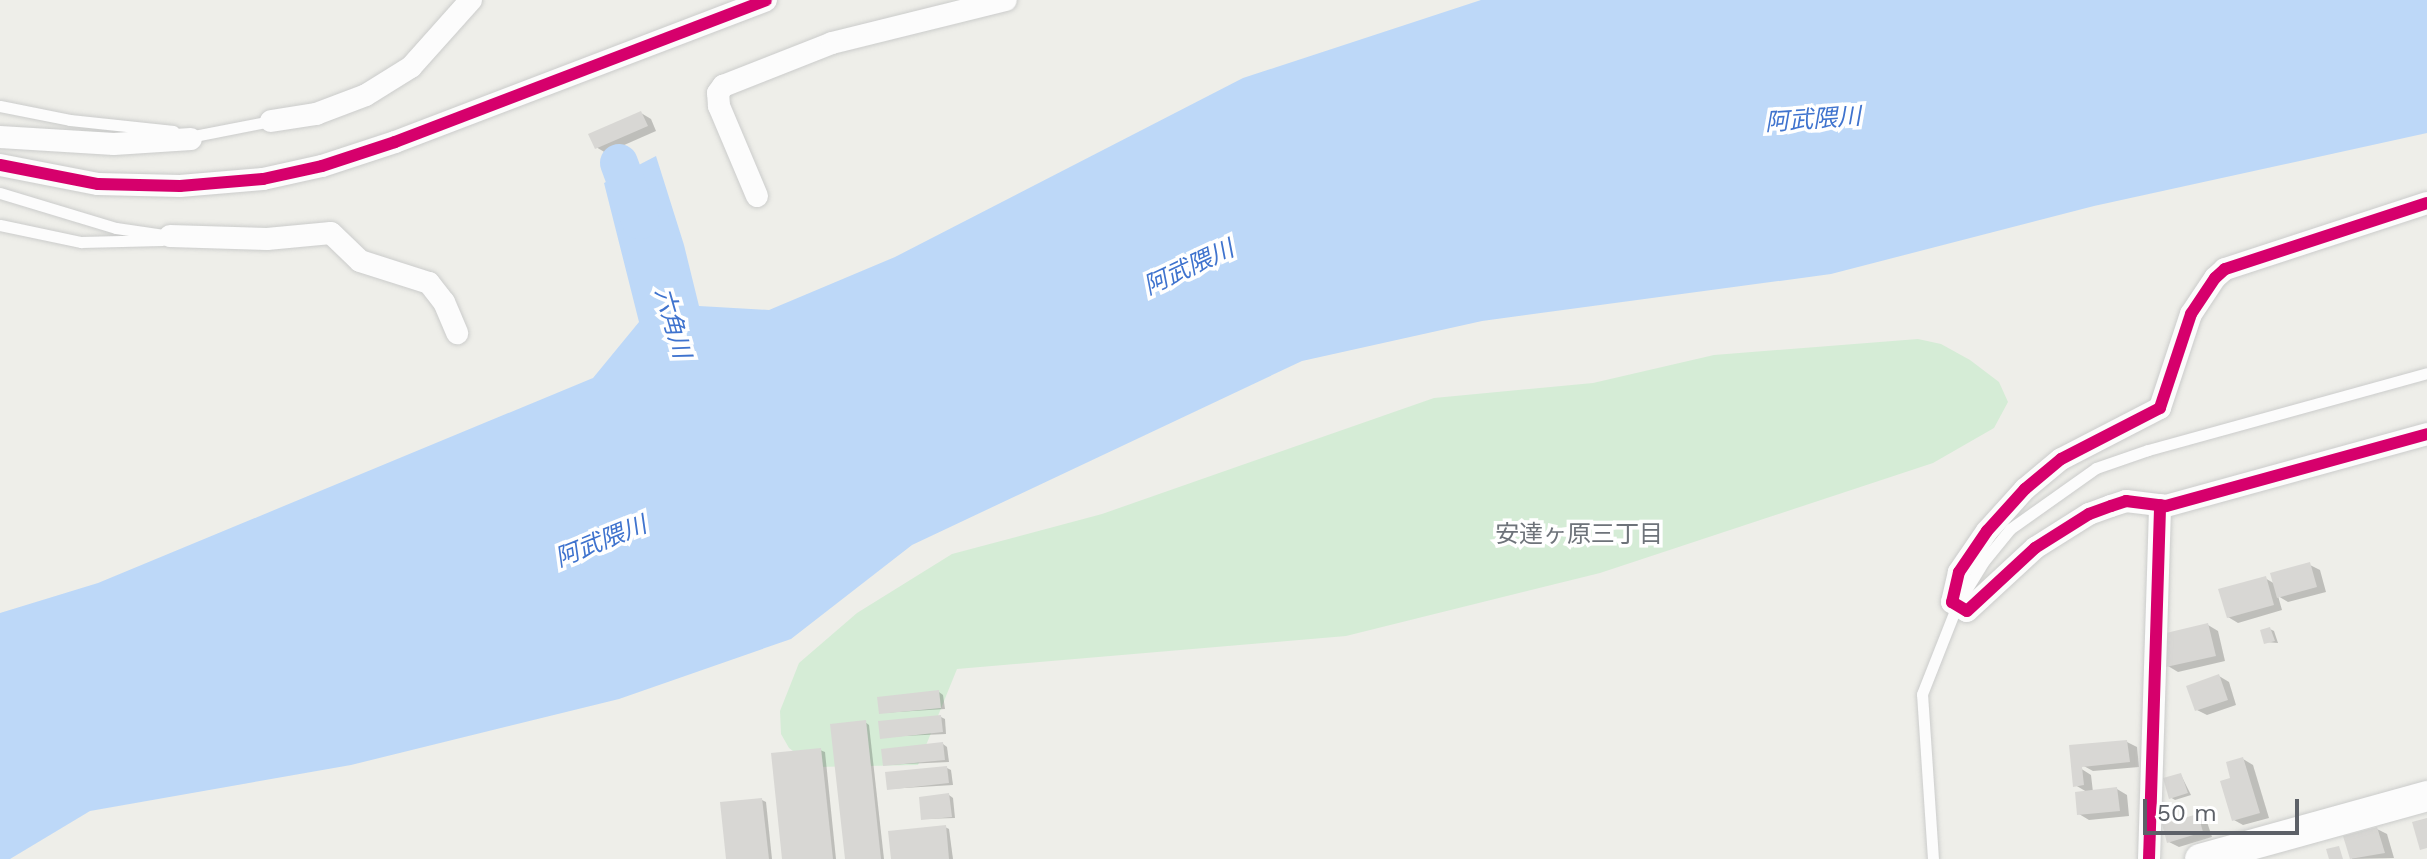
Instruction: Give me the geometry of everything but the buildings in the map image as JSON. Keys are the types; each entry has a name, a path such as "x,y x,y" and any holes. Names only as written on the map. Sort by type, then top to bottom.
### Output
{"street":[{"path":"271,121 316,114 366,95 411,67 471,0"},
{"path":"0,165 98,184 180,186 263,179 395,142 766,0"},
{"path":"757,196 719,106 718,93 723,86 832,43 1006,0"},
{"path":"0,137 114,144 191,139"},
{"path":"2427,203 2225,269 2215,278 2191,314 2160,408 2061,459 2025,489 1987,531 1959,572 1952,602 1967,611 2035,548 2089,514 2126,501 2160,505 2427,434"},
{"path":"170,236 267,239 324,231 331,233 360,261 429,283 444,302 457,333"},
{"path":"2149,859 2160,505"},
{"path":"2200,859 2427,796"}],"lane":[{"path":"0,106 70,120 176,132 191,139 271,121"},
{"path":"0,193 116,228 170,236"},
{"path":"0,225 81,242 157,242 170,236"},
{"path":"1933,859 1922,694 1957,605 1984,561 2010,529 2052,496 2096,468 2148,450 2427,373"}],"green space":[{"path":"1918,339 1941,344 1970,360 1999,382 2008,402 1994,428 1933,463 1600,573 1346,636 957,669 918,765 815,767 789,748 781,734 780,711 799,663 857,613 952,554 1102,514 1434,398 1593,383 1714,355"}],"water":[{"name":"阿武隈川","path":"1481,0 2427,0 2427,133 2094,206 1831,274 1482,321 1302,361 912,545 791,639 619,699 351,765 90,811 10,859 0,859 0,613 98,583 593,378 639,322 604,183 656,156 699,306 769,310 895,257 1243,78"}],"waterway":[{"name":"六角川","path":"619,163 640,220"}],"cycle path":[{"path":"0,165 98,184 180,186 263,179 322,166 395,142 766,0"},
{"path":"2427,203 2225,269 2215,278 2191,314 2160,408 2061,459 2025,489 1987,531 1959,572 1952,602 1967,611 2035,548 2089,514 2111,506 2126,501 2166,506 2427,434"},
{"path":"2149,859 2160,505"}],"district":[{"name":"安達ヶ原三丁目","path":"1579,535"}]}
